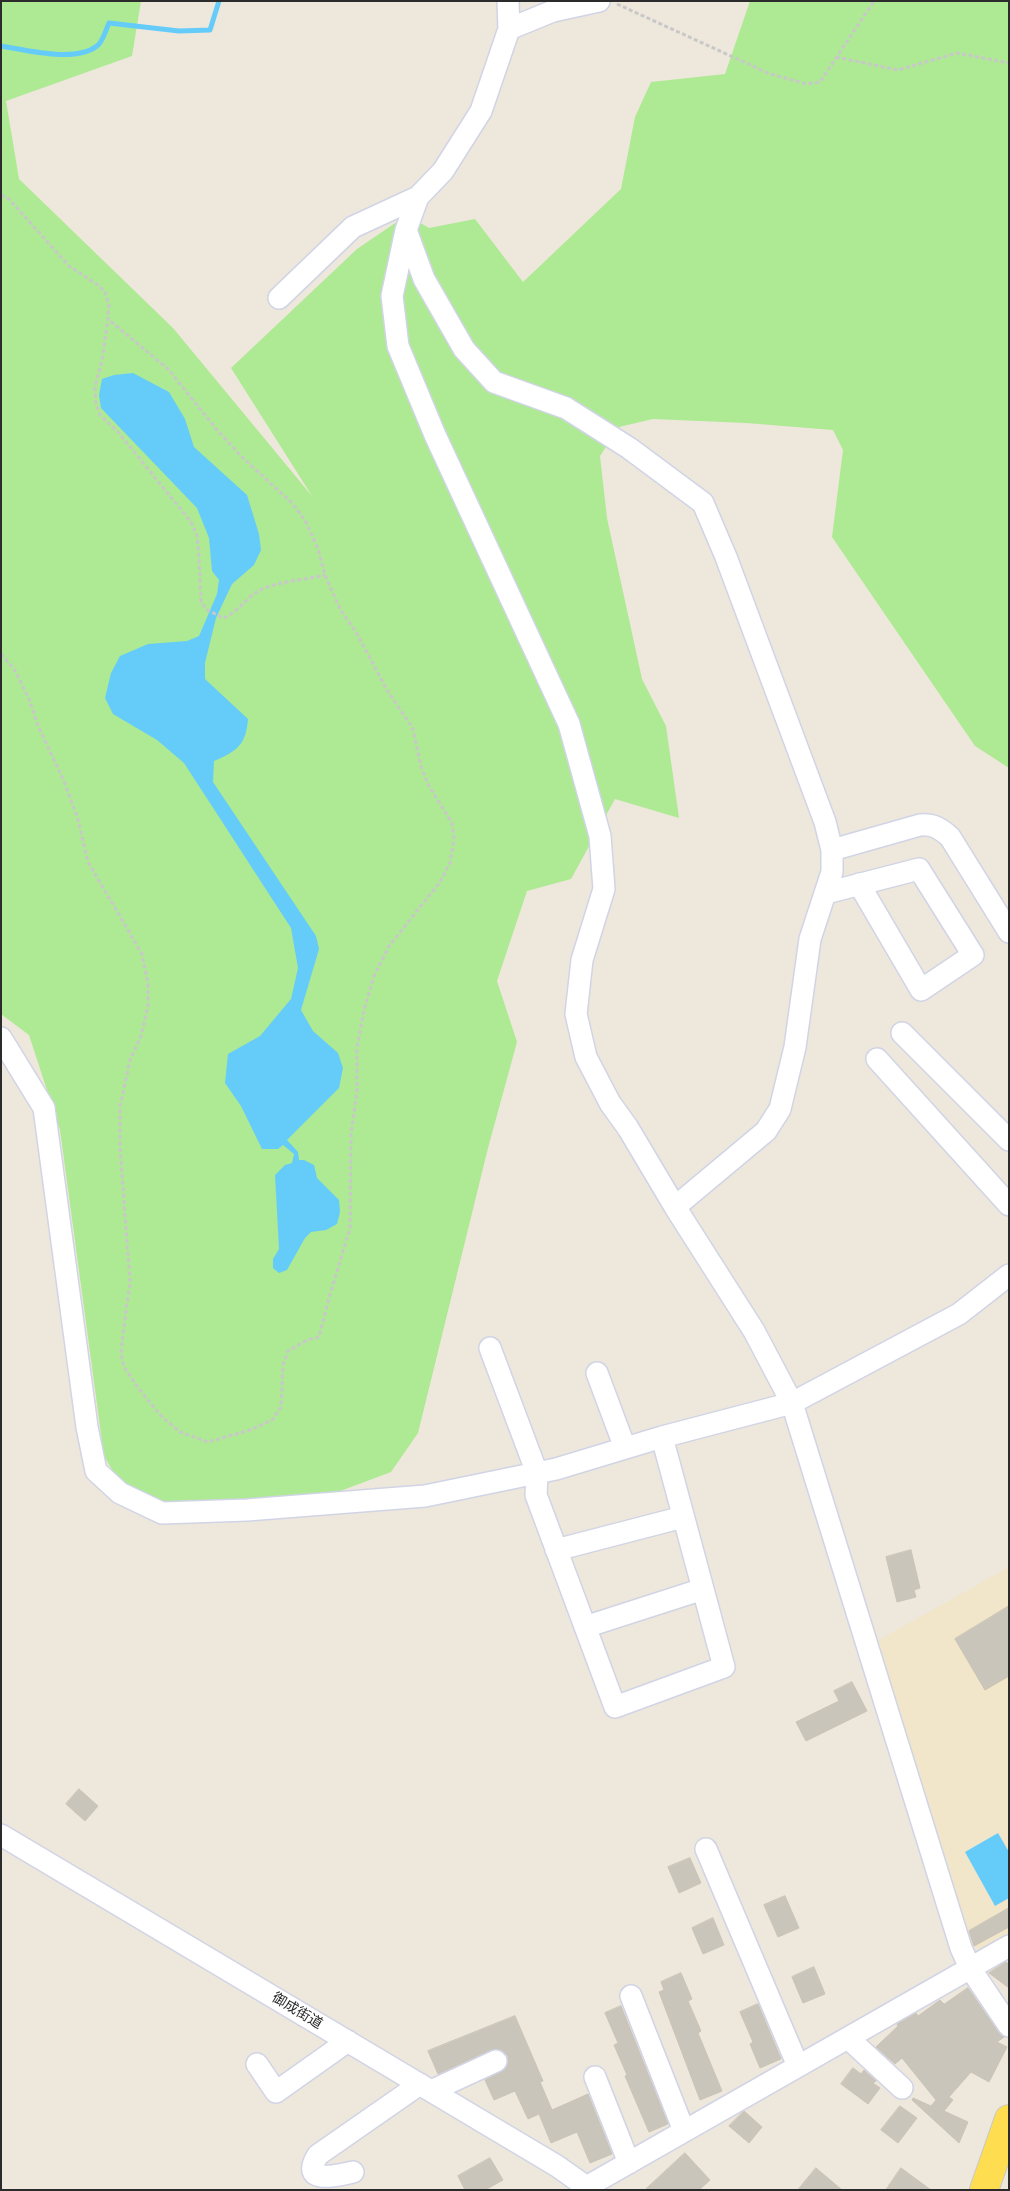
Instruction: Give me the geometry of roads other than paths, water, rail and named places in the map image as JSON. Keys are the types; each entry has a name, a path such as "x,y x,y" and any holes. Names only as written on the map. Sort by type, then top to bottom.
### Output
{"main road":[{"path":"984,2190 1009,2119"}],"street":[{"path":"279,298 353,227 418,197 443,171 481,111 509,29 508,1"},
{"path":"509,29 553,11 599,1"},
{"path":"418,197 406,230 392,296 398,346 439,444 569,724 600,836 604,889 582,960 576,1014 586,1057 610,1103 628,1128 675,1207 754,1331 792,1402 960,1948 970,1968 1009,2026"},
{"path":"406,230 424,278 464,349 494,382 566,408 629,448 703,502 726,557 818,804 832,850 832,872 810,939 795,1047 780,1109 766,1131 675,1207"},
{"path":"832,850 920,825 929,824 940,828 950,837 1009,932"},
{"path":"826,893 859,884 919,869 974,955 921,990 859,884"},
{"path":"902,1032 1009,1140"},
{"path":"1,1038 44,1108 87,1427 96,1472 120,1493 162,1513 248,1510 425,1496 537,1473 792,1402 959,1314 1009,1275"},
{"path":"877,1058 1009,1205"},
{"path":"490,1348 537,1473 536,1495 615,1707 724,1667 662,1437"},
{"path":"597,1373 625,1448"},
{"path":"556,1550 683,1516"},
{"path":"585,1627 703,1589"},
{"name":"御成街道","path":"1,1835 47,1854 348,2041 557,2166 586,2189"},
{"path":"706,1849 798,2066"},
{"path":"586,2189 629,2162 1009,1946"},
{"path":"631,1996 684,2131"},
{"path":"848,2038 902,2088"},
{"path":"257,2064 276,2092 348,2041"},
{"path":"353,2172 324,2178 318,2176 313,2162 318,2155 425,2087 496,2061"},
{"path":"595,2078 629,2162"}],"water":[{"path":"133,373 169,392 185,419 194,447 247,495 259,534 261,550 254,565 232,584 216,618 205,663 205,679 248,719 245,735 239,746 229,754 214,761 213,782 316,936 319,949 301,1010 313,1031 338,1053 343,1068 339,1088 287,1140 298,1152 299,1160 304,1160 314,1165 317,1178 339,1200 340,1212 337,1224 326,1230 311,1232 305,1238 287,1270 279,1273 273,1268 273,1259 279,1249 275,1175 285,1165 292,1163 294,1154 283,1145 278,1149 262,1149 241,1106 225,1083 228,1054 260,1036 291,999 298,968 291,928 184,763 157,740 113,714 105,698 111,673 120,656 148,644 187,641 199,636 217,594 219,580 212,571 209,538 197,508 101,408 99,395 102,379 114,375"},
{"path":"998,1833 1009,1852 1009,1898 995,1906 965,1852"}],"waterway":[{"path":"1,46 51,54 76,54 97,46 103,39 109,23 179,31 210,30 219,1"}]}
